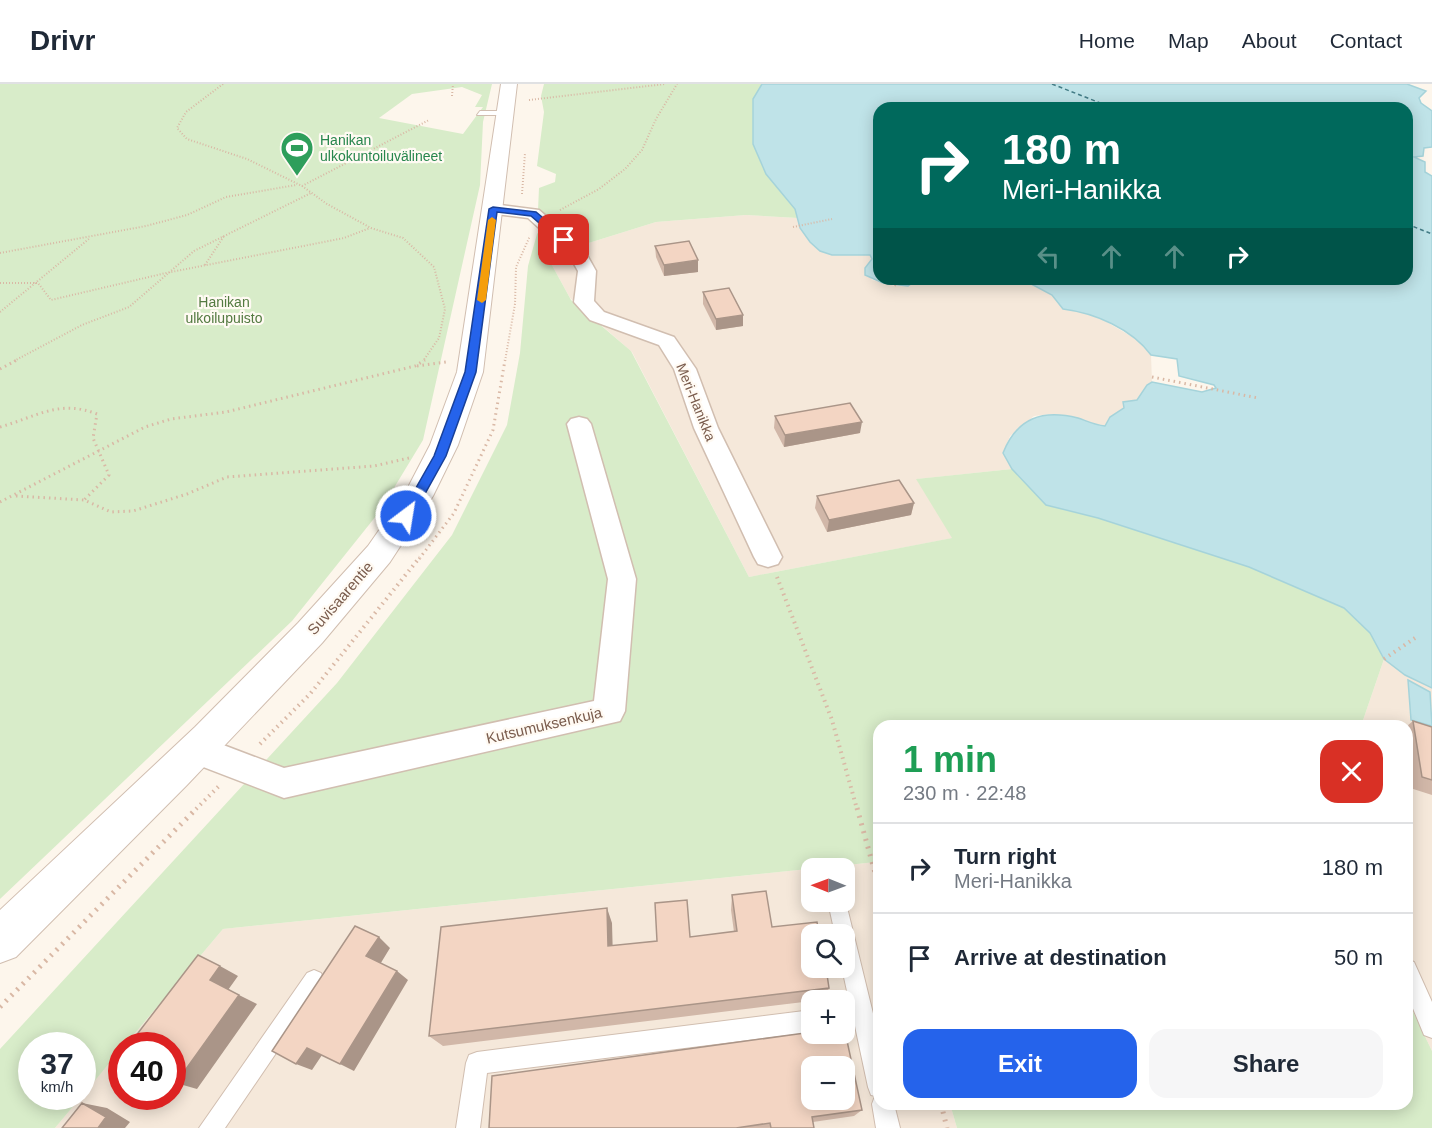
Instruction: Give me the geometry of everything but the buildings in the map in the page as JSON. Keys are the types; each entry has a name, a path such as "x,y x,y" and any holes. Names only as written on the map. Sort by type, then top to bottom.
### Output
{"street":[{"name":"Suvisaarentie","path":"0,941 196,750 316,626 382,549 406,516 440,456 470,372 509,84"},
{"path":"493,209 537,217"},
{"name":"Meri-Hanikka","path":"537,217 577,252 587,271 582,296 584,302 597,316 667,341 685,369 706,429 768,557"},
{"name":"Kutsumuksenkuja","path":"196,750 284,783 609,711 622,579 579,424"}],"lane":[{"path":"480,113 505,113"},
{"path":"839,912 850,990"},
{"path":"212,1128 314,980"},
{"path":"1413,983 1432,1027"},
{"path":"855,1021 873,1071"},
{"path":"468,1128 477,1063 801,1022"},
{"path":"884,1110 888,1128"}],"path":[{"path":"0,502 145,427 171,419 226,412 415,366 425,360 439,338 445,309 434,267 403,238 370,228 300,185 247,159 187,139 181,134 177,128 186,112 223,84"},
{"path":"452,96 453,84"},
{"path":"528,102 588,92 665,84"},
{"path":"454,513 493,430 515,304 516,267 537,217 599,189 625,169 642,150 656,119 677,84"},
{"path":"0,253 187,215 226,197 300,185 429,120"},
{"path":"525,152 523,202 537,217"},
{"path":"0,369 82,325 129,307 194,251 311,193"},
{"path":"793,227 832,219"},
{"path":"38,283 51,300 166,273 344,238 370,228"},
{"path":"0,312 38,283 92,236"},
{"path":"204,266 224,236"},
{"path":"0,284 38,283"},
{"path":"1152,377 1258,398"},
{"path":"0,427 17,423 51,408 81,406 97,414 90,429 97,453 109,475 84,500"},
{"path":"14,496 84,500 111,512 133,511 187,494 226,477 374,466 402,458 440,456"},
{"path":"768,557 832,720 873,866"},
{"path":"1384,658 1414,638"},
{"path":"942,1110 947,1128"}],"shaded area":[{"path":"746,215 798,218 810,242 820,251 870,255 872,259 865,268 873,280 873,285 1033,285 1052,295 1063,309 1082,311 1105,321 1141,342 1151,355 1152,382 1147,385 1137,400 1110,417 1105,426 1051,414 1034,416 1010,436 1003,453 1012,469 917,479 953,538 749,577 632,352 570,298 547,256 656,222"},
{"path":"1384,659 1405,675 1432,688 1432,1051 1413,1011 1413,720 1363,720"},
{"path":"873,862 873,1110 952,1110 957,1128 55,1128 70,1110 96,1110 96,1079 108,1065 108,1110 186,1110 186,1032 136,1032 223,929 801,870 801,912 855,912 855,864"}],"green space":[{"name":"Hanikan ulkoilupuisto","path":"0,84 492,84 483,122 480,185 423,440 380,511 292,621 0,899","holes":["462,87 482,95 475,107 483,107 463,134 379,118 412,94"]},
{"path":"544,84 825,84 798,218 746,215 656,222 547,256 571,300 631,351 749,577 952,538 916,479 1012,469 1046,505 1098,518 1249,567 1344,608 1370,633 1384,659 1363,720 873,720 873,862 855,864 855,858 801,858 801,870 223,929 136,1032 108,1032 108,1065 96,1079 96,1032 18,1032 18,1110 70,1110 55,1128 0,1128 0,1049 337,683 452,535 507,425 520,353 528,266 537,234 549,219 538,210 539,188 555,182 556,174 537,166 544,112 541,96"},
{"path":"1413,1011 1432,1051 1432,1128 957,1128 952,1110 1413,1110"}],"water":[{"path":"762,84 1407,84 1426,91 1419,98 1421,103 1432,111 1432,147 1424,148 1423,156 1414,157 1425,162 1425,172 1432,176 1432,688 1405,675 1384,659 1370,633 1344,608 1249,567 1098,518 1046,505 1012,469 1003,453 1009,441 1023,424 1042,416 1065,415 1105,426 1110,417 1124,408 1123,402 1137,400 1147,385 1152,382 1202,392 1216,388 1214,385 1179,376 1177,359 1151,355 1134,337 1123,330 1100,318 1063,309 1052,295 1033,285 1413,285 1413,102 873,102 873,279 865,275 865,268 872,259 870,255 832,255 820,251 800,228 795,209 766,174 753,144 753,99"},
{"path":"1408,680 1430,692 1432,726 1411,720"}],"ferry route":[{"path":"1052,84 1098,102"},
{"path":"1413,226 1432,234"}],"slow traffic":[{"path":"482,300 492,220"}],"place":[{"name":"Hanikan ulkokuntoiluvälineet","path":"297,177"}],"route":[{"path":"406,516 440,456 458,414 470,372 478,334 493,209 533,214 542,219 564,240"}]}
